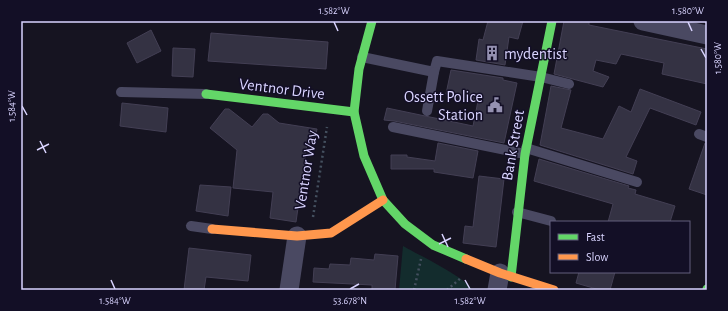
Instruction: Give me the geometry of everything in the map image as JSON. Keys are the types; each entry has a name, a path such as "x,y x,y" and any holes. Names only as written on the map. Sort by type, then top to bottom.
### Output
{"street":[{"path":"372,21 359,69 354,112 364,156 383,200 405,224 433,245 503,280 554,290"},
{"name":"Bank Street","path":"503,280 517,212 526,151 552,21"},
{"path":"643,21 707,35"},
{"name":"Ventnor Drive","path":"206,94 354,112"},
{"path":"212,228 303,236 331,233 383,200"},
{"path":"289,290 303,236"}],"lane":[{"path":"362,57 434,72"},
{"path":"427,111 437,61 541,77 569,84"},
{"path":"121,92 206,94"},
{"path":"393,127 526,151 637,182"},
{"path":"517,212 551,221"},
{"path":"191,226 212,228"}],"path":[{"name":"Ventnor Way","path":"303,236 330,109"},
{"path":"414,290 421,260 433,245"}],"green space":[{"path":"403,246 462,279 472,290 399,290"}],"building":[{"path":"488,21 523,21 518,39 509,37 505,65 476,60 479,39 483,40"},
{"path":"564,21 589,21 589,25 707,49 707,84 662,74 664,63 621,54 616,64 596,60 593,71 609,77 603,87 554,74"},
{"path":"151,30 161,51 137,63 127,43"},
{"path":"211,33 328,42 326,69 208,61"},
{"path":"173,48 195,49 193,77 172,76"},
{"name":"Ossett Police Station","path":"451,70 503,78 503,80 517,83 504,143 384,120 387,108 473,126 478,101 446,94"},
{"path":"551,86 571,90 561,128 603,139 619,106 631,112 640,89 701,112 696,125 650,108 626,157 637,161 633,174 540,145"},
{"path":"122,103 168,108 166,132 120,126"},
{"path":"225,109 229,109 252,127 263,114 268,114 279,123 317,129 314,145 307,144 296,222 270,218 273,192 233,188 237,150 210,128"},
{"path":"438,143 478,151 473,178 434,172 434,169 391,169 391,155 407,155 407,157 435,161"},
{"path":"705,143 707,143 707,195 689,189"},
{"path":"539,159 629,186 628,188 636,190 635,194 675,206 670,221 608,221 613,204 534,181"},
{"path":"479,176 504,179 496,247 463,243 465,226 473,227"},
{"path":"200,185 231,187 228,216 196,211"},
{"path":"189,248 251,255 248,281 206,277 204,290 184,290"},
{"path":"375,254 398,256 395,290 372,290 372,285 313,282 314,268 329,269 330,264 350,265 351,258 374,260"},
{"path":"579,273 615,273 610,290 600,290 576,283"}],"traffic: fast":[{"path":"372,21 359,69 354,112 364,156 383,200 405,224 433,245 466,259"},
{"path":"511,277 525,154 552,21"},
{"path":"206,94 354,112"}],"traffic: slow":[{"path":"212,229 297,236 331,233 383,200"},
{"path":"466,259 500,273 554,290"}],"place":[{"name":"mydentist","path":"492,53"},
{"name":"Ossett Police Station","path":"495,105"}]}
